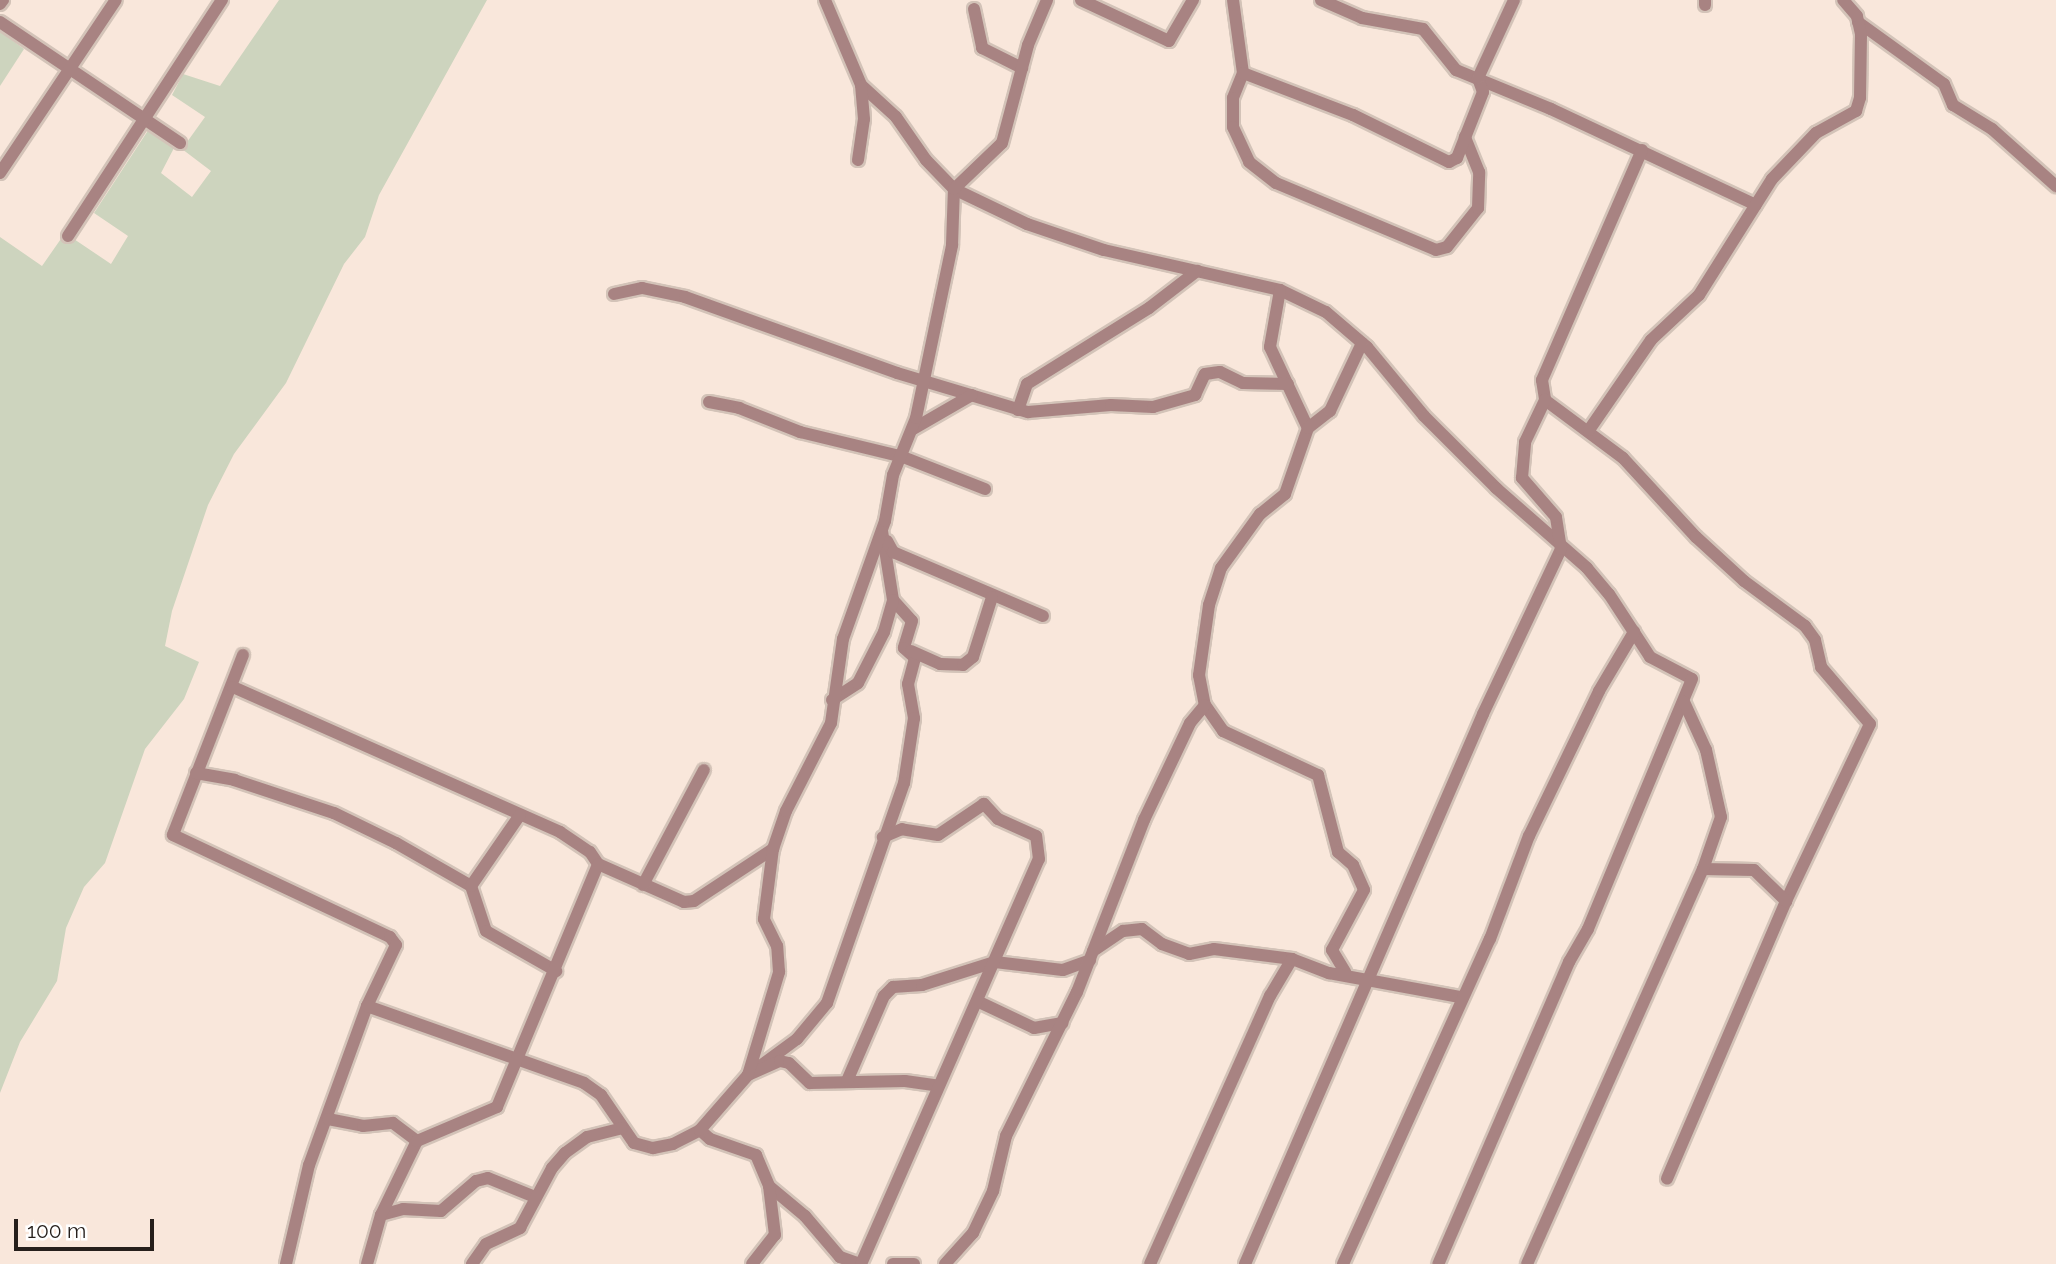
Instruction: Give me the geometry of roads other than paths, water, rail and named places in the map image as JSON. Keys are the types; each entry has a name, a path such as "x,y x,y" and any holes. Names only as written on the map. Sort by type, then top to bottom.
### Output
{"street":[{"path":"0,173 116,0"},
{"path":"68,236 222,0"},
{"path":"825,0 860,85 864,119 858,160"},
{"path":"833,0 833,18"},
{"path":"748,1075 779,972 777,946 764,919 773,849 786,811 831,723 832,699 843,639 882,531 889,487 913,429 953,245 954,189 1002,142 1022,68 1047,0"},
{"path":"1081,0 1169,41 1192,0"},
{"path":"1233,0 1243,73 1233,97 1233,127 1249,162 1292,191 1430,250 1447,247 1478,208 1479,172 1465,137"},
{"path":"1321,0 1362,18 1423,29 1456,71 1478,78 1642,150 1756,205"},
{"path":"1243,73 1353,115 1449,162 1457,158 1483,92 1478,78 1514,0"},
{"path":"1843,0 1857,18 1935,77 1954,105 1992,129 2056,186"},
{"path":"1589,430 1651,340 1699,295 1772,178 1816,133 1856,111 1862,60 1857,18 1858,0"},
{"path":"974,9 982,48 1022,68"},
{"path":"0,22 180,143"},
{"path":"860,85 895,117 926,160 954,189 1069,238 1280,289 1326,312 1363,343 1424,416 1561,549 1587,568 1609,594 1657,663 1692,679 1438,1264"},
{"path":"1245,1264 1371,979 1483,714 1561,549 1556,517 1522,478 1525,442 1545,400 1542,380 1642,150"},
{"path":"1018,410 1027,384 1149,308 1197,271"},
{"path":"614,294 642,288 685,297 923,382 1018,410 1153,407 1195,395 1205,374 1220,372 1243,383 1288,384"},
{"path":"1280,289 1268,336 1308,428"},
{"path":"1345,972 1332,950 1364,890 1353,865 1338,852 1318,775 1223,732 1206,705 1199,676 1209,605 1221,568 1260,514 1285,494 1308,428 1330,411 1363,343"},
{"path":"913,429 972,395"},
{"path":"1545,400 1589,430 1623,458 1681,522 1744,581 1805,626 1815,640 1821,667 1868,720 1858,756 1786,901 1667,1179"},
{"path":"709,402 739,408 800,432 903,457 985,489"},
{"path":"882,531 893,552 992,597 1043,616"},
{"path":"832,699 858,683 884,632 893,600 882,531"},
{"path":"904,648 940,664 963,664 973,657 992,597"},
{"path":"893,600 912,621 904,648"},
{"path":"1343,1264 1460,997 1490,939 1529,836 1579,731 1634,632"},
{"path":"367,1006 584,1083 601,1096 634,1143 653,1148 673,1144 700,1130 748,1075 797,1039 827,1003 883,837 901,793 914,718 908,684 915,658 904,648"},
{"path":"243,655 233,687 173,830 176,838 395,940 367,1006 301,1194 286,1264"},
{"path":"233,687 575,841 598,864 689,903 773,849"},
{"path":"1527,1264 1703,869 1721,807 1706,750 1684,702"},
{"path":"945,1264 973,1233 993,1191 1006,1136 1063,1023 1144,820 1190,723 1206,705"},
{"path":"643,884 704,770"},
{"path":"197,773 234,780 334,813 471,886 486,931 556,971"},
{"path":"769,1186 805,1216 840,1257 860,1264 1035,877 1040,842 1036,836 998,819 988,805 981,804 938,835 902,829 883,837"},
{"path":"471,886 520,815"},
{"path":"367,1264 381,1215 417,1141 497,1107 556,971 598,864"},
{"path":"1703,869 1754,870 1786,901"},
{"path":"847,1081 887,991 995,962 1063,970 1092,955 1123,931 1142,929 1161,944 1189,954 1214,949 1292,959 1329,973 1345,972 1460,997"},
{"path":"1150,1264 1270,996 1292,959"},
{"path":"977,1001 1034,1028 1063,1023"},
{"path":"748,1075 780,1061 789,1063 810,1083 847,1081 939,1086"},
{"path":"328,1119 363,1126 393,1123 417,1141"},
{"path":"472,1264 486,1244 520,1228 536,1197 565,1153 587,1137 622,1128"},
{"path":"700,1130 710,1139 756,1155 769,1186 775,1235 752,1264"},
{"path":"381,1215 403,1209 441,1211 476,1181 488,1178 536,1197"},
{"path":"893,1264 914,1264"}]}
